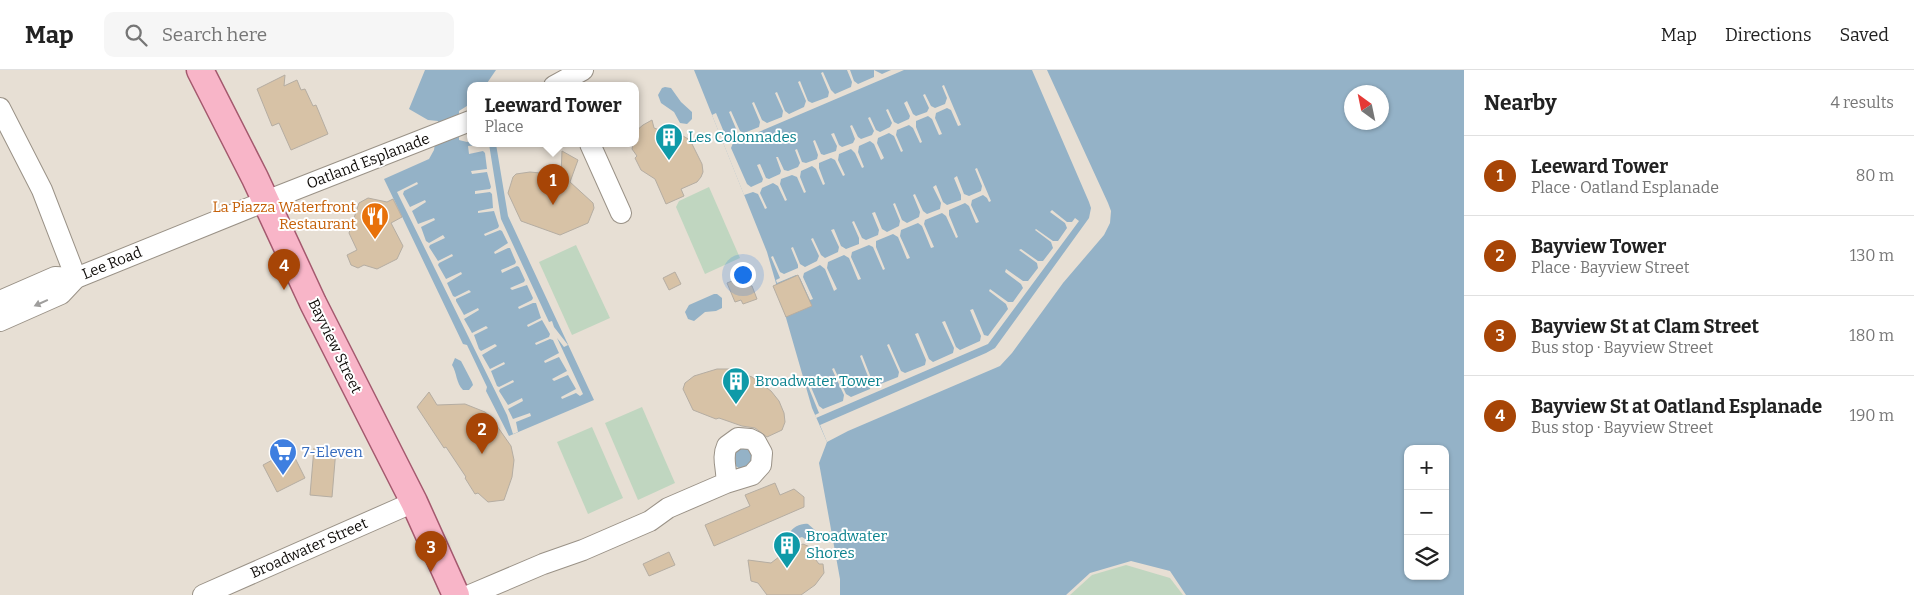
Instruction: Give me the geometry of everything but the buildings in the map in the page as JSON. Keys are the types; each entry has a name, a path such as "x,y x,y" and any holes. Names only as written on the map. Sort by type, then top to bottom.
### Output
{"main road":[{"name":"Bayview Street","path":"200,70 266,200 317,312 414,502 456,595"}],"street":[{"path":"565,82 583,70"},
{"name":"Lee Road","path":"0,108 42,190 76,278 266,200"},
{"name":"Oatland Esplanade","path":"266,200 375,159 467,121"},
{"path":"591,147 621,213"},
{"path":"0,301 55,276 76,278"},
{"path":"0,321 61,294 76,278"},
{"path":"470,595 650,521 668,508 726,483"},
{"name":"Broadwater Street","path":"203,595 414,502"}],"green space":[{"path":"709,187 740,258 705,274 676,207 679,201"},
{"path":"576,245 610,318 572,335 539,262"},
{"path":"642,407 675,483 638,500 605,423"},
{"path":"592,427 623,498 588,514 557,442"},
{"path":"1126,565 1170,578 1183,595 1070,595 1092,575"}],"water":[{"path":"425,70 496,70 488,82 467,82 467,106 459,111 459,140 467,142 467,147 496,147 508,216 594,400 509,436 486,391 487,387 467,345 463,344 384,179 429,159 434,150 438,121 428,120 409,109"},
{"path":"694,70 1464,70 1464,595 1186,595 1170,571 1131,561 1090,573 1066,595 840,595 840,579 819,463 827,442 812,408 767,252"},
{"path":"662,88 671,88 681,102 692,112 692,119 687,124 680,123 674,112 661,103 658,95"},
{"path":"714,294 722,298 722,308 716,311 705,312 694,321 688,319 685,312 689,305"},
{"path":"455,358 461,361 472,382 473,385 469,390 463,390 459,384 452,365"},
{"path":"736,446 754,450 752,466 740,469 733,464"},
{"path":"808,524 816,531 817,538 815,541 810,542 802,537 796,539 790,533 798,526"}],"pier":[{"path":"847,70 850,70 854,81 858,84 874,77 874,70 882,74 891,70 904,70 733,143 731,148 747,184 751,187 762,182 763,179 757,165 760,164 766,178 769,179 780,174 781,171 776,157 778,157 784,170 788,171 798,167 800,163 795,150 797,149 802,162 806,163 817,159 818,155 813,141 815,140 821,154 824,155 836,151 837,146 831,134 834,133 839,145 842,147 853,143 855,139 850,126 852,125 861,139 872,135 874,131 868,118 870,117 876,130 880,132 890,127 892,123 886,110 888,109 894,122 898,124 909,119 910,116 904,103 907,101 913,114 916,116 927,112 929,108 923,95 925,94 931,106 935,108 945,104 947,98 942,86 944,85 961,125 958,126 951,110 947,108 936,113 935,118 942,134 939,135 932,119 928,116 916,121 916,127 922,142 920,143 913,128 909,125 897,130 896,135 903,151 901,152 894,136 889,133 878,138 877,143 884,158 881,160 874,144 870,141 859,146 858,152 864,167 862,168 851,149 839,154 838,160 845,175 843,176 835,160 831,158 819,163 825,184 823,185 816,169 812,166 801,171 800,177 806,192 804,193 797,177 792,175 781,179 780,184 787,200 785,201 778,186 773,183 762,188 760,193 767,208 765,209 758,194 753,192 744,195 712,115 716,113 726,137 731,139 736,137 737,131 729,112 731,111 740,131 744,133 759,127 760,122 752,103 754,102 762,120 767,123 782,117 783,111 775,93 777,92 785,111 789,114 804,107 806,101 798,82 800,81 808,101 812,103 828,97 829,92 821,73 823,72 831,90 835,94 851,87 852,82"},
{"path":"1032,70 1047,70 1108,203 1111,211 1110,223 1104,235 1063,283 1012,353 1000,366 848,431 827,442 820,425 995,348 1089,218 1091,208 1089,202"},
{"path":"468,147 489,147 501,219 549,322 552,321 554,327 568,345 564,347 557,338 583,394 580,396 576,393 562,399 561,397 576,389 568,375 554,381 552,379 567,371 559,357 545,363 544,361 559,353 553,340 550,339 536,345 535,343 549,337 550,334 542,320 528,327 527,325 541,318 536,303 519,309 518,307 533,298 527,285 512,290 510,288 525,280 519,267 517,266 502,273 501,270 516,262 510,248 495,254 494,252 508,243 502,231 500,230 485,236 484,234 499,226 494,211 478,213 478,211 493,208 492,194 490,192 475,194 475,191 490,189 487,172 472,174 471,171 487,169 485,153 483,151 469,154"},
{"path":"977,168 991,201 989,202 983,195 972,200 971,205 979,222 976,223 969,206 965,203 949,210 949,215 958,237 956,238 946,216 942,213 925,220 924,224 934,247 931,248 922,226 918,223 901,230 900,236 910,258 907,259 898,237 893,234 876,241 876,247 885,269 883,270 873,247 869,245 852,252 851,257 861,279 858,280 849,258 844,255 828,262 827,268 837,289 834,291 825,269 820,265 804,273 803,277 813,299 810,300 800,278 796,275 777,283 776,280 780,278 771,257 773,256 780,272 784,274 798,268 791,248 793,247 800,264 805,267 817,261 819,256 811,239 813,238 821,255 825,258 838,252 839,247 831,230 834,229 841,246 846,249 859,244 859,238 852,222 854,221 862,238 866,240 878,235 879,230 872,213 875,212 882,229 887,232 899,226 900,221 893,204 895,203 902,220 907,223 919,217 920,212 913,195 915,194 923,211 927,214 940,209 941,203 933,187 936,185 943,202 947,205 961,200 961,195 954,178 957,176 964,194 969,196 981,191 982,186 975,169"},
{"path":"417,182 418,184 404,191 403,194 410,207 425,200 426,202 412,211 418,224 434,218 435,220 421,227 426,241 429,243 443,235 445,238 429,247 438,261 452,254 453,256 438,265 446,279 461,272 462,274 447,283 453,296 455,297 469,290 471,292 456,299 464,315 478,308 479,310 464,319 472,333 486,326 488,328 474,335 481,351 495,344 497,346 482,355 490,369 504,362 505,364 491,371 497,386 499,387 513,380 514,382 499,391 508,405 522,398 523,401 508,409 513,419 530,413 531,416 516,422 518,432 513,434 507,415 397,192"},
{"path":"1052,210 1067,222 1072,222 1075,218 1079,221 988,344 816,418 815,415 819,413 806,381 808,380 819,406 823,409 843,401 844,395 832,369 834,368 846,394 851,397 870,389 871,384 860,356 862,355 873,383 878,385 898,377 899,372 887,345 889,344 901,371 905,373 925,365 926,360 915,334 918,333 929,359 933,362 953,353 954,348 942,322 945,321 956,347 960,350 980,341 981,336 970,310 973,309 984,335 988,336 1008,309 1006,304 989,291 990,289 1008,302 1013,302 1023,288 1021,284 1005,272 1006,269 1023,281 1028,281 1038,268 1037,263 1019,250 1021,249 1038,261 1043,261 1053,248 1051,242 1035,230 1053,241 1058,241 1067,228 1065,223 1050,212"}],"place":[{"name":"Les Colonnades","path":"669,161"},
{"name":"Leeward Tower","path":"553,205"},
{"name":"La Piazza Waterfront Restaurant","path":"375,240"},
{"name":"Bayview St at Oatland Esplanade","path":"284,290"},
{"name":"Broadwater Tower","path":"736,405"},
{"name":"Bayview Tower","path":"482,454"},
{"name":"7-Eleven","path":"283,476"},
{"name":"Broadwater Shores","path":"787,569"},
{"name":"Bayview St at Clam Street","path":"431,572"}]}
